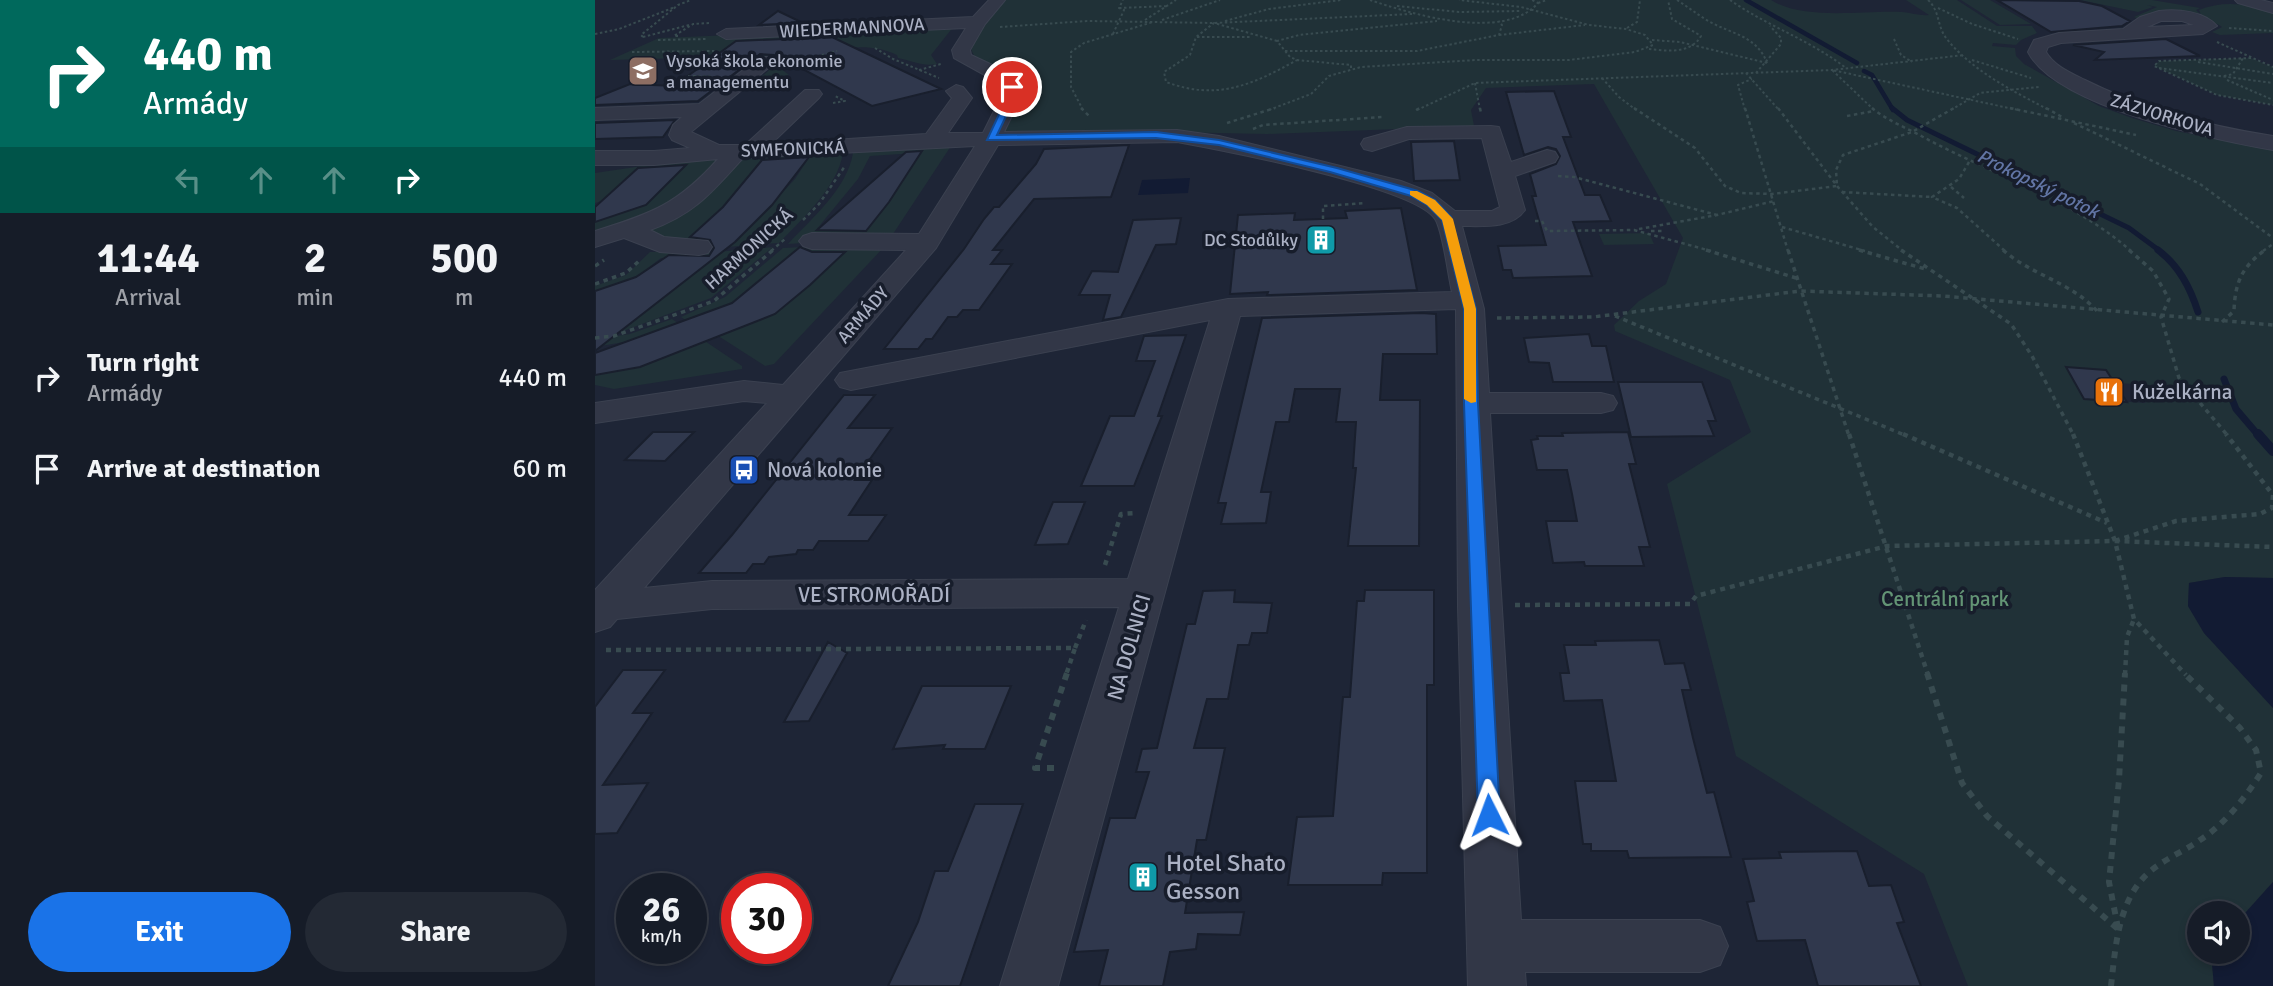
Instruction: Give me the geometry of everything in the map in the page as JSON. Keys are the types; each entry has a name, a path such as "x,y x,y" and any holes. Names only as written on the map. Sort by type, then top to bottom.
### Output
{"street":[{"name":"ARMÁDY","path":"602,624 785,404 927,242 991,138 1014,91 1011,83 963,58 964,44 987,25 997,0"},
{"path":"2242,0 2273,8"},
{"name":"WIEDERMANNOVA","path":"720,29 987,25"},
{"path":"2043,35 2077,35 2133,29"},
{"name":"ZÁZVORKOVA","path":"2043,35 2037,52 2045,64 2111,101 2192,127 2273,143"},
{"path":"735,151 680,135 680,129 766,61"},
{"path":"933,140 962,98 950,85"},
{"path":"595,239 657,218 685,204 700,193 735,151 812,93"},
{"path":"595,114 703,110"},
{"path":"1372,144 1414,122 1489,125 1513,209 1496,218 1448,219 1469,304 1479,606 1496,966 1700,946"},
{"name":"SYMFONICKÁ","path":"595,158 668,160 735,151 991,138 1229,138 1414,193 1431,203 1448,219"},
{"path":"1503,172 1547,157"},
{"path":"1503,172 1531,182"},
{"path":"1496,218 1504,244"},
{"path":"624,229 660,244 699,247"},
{"path":"798,236 927,242"},
{"path":"851,380 1228,308 1469,304"},
{"name":"NA DOLNICI","path":"1029,986 1228,308"},
{"path":"595,413 744,391 776,393 785,404"},
{"path":"1471,403 1601,403"},
{"name":"VE STROMOŘADÍ","path":"602,624 712,595 1145,593"}],"path":[{"path":"595,34 619,29 691,0"},
{"path":"1119,8 1123,0"},
{"path":"1144,20 1176,0"},
{"path":"1099,136 1101,126 1073,100 1069,76 1071,52 1084,43 1220,0"},
{"path":"1221,23 1269,9 1341,0"},
{"path":"1371,0 1402,7 1458,12 1527,11"},
{"path":"1371,0 1437,20"},
{"path":"1459,0 1534,9 1589,25 1626,29 1652,40 1680,42 1767,63"},
{"path":"1532,0 1538,4"},
{"path":"1214,23 1277,41 1299,35 1437,20 1499,21 1534,9 1547,0"},
{"path":"1626,29 1637,22 1640,0"},
{"path":"1392,116 1263,125 1229,138 1218,128 1241,117 1291,102 1323,87 1329,76 1351,68 1476,60 1569,60 1648,49 1694,46 1701,36 1672,19 1668,0"},
{"path":"1677,0 1711,23 1750,39 1764,51 1767,63"},
{"path":"1730,0 1767,24 1825,51 1847,69"},
{"path":"1928,0 1937,8 1972,24 2043,35"},
{"path":"1119,8 1168,6"},
{"path":"675,7 642,35 643,37 693,24 720,29"},
{"path":"1113,34 1124,10 1119,8"},
{"path":"1937,8 1944,34 1971,60 2012,88 2070,121 2200,184 2273,238"},
{"path":"987,25 1144,20 1221,23 1412,14"},
{"path":"1144,20 1150,23"},
{"path":"1499,21 1502,25 1499,35"},
{"path":"1214,23 1196,37 1190,55 1164,72 1166,82 1185,90 1211,92 1245,86 1297,60 1343,62 1351,65 1351,68"},
{"path":"693,24 674,36 720,29"},
{"path":"1756,72 1767,63 1781,44 1781,38 1767,24"},
{"path":"1284,51 1417,51 1499,35 1589,25"},
{"path":"2220,27 2273,31"},
{"path":"1196,37 1258,37"},
{"path":"1894,39 1901,55 1913,63"},
{"path":"1648,49 1653,45 1652,40"},
{"path":"1277,41 1284,51 1297,60"},
{"path":"2215,41 2273,67"},
{"path":"870,47 950,85"},
{"path":"1414,122 1475,83 1832,71 1964,55"},
{"path":"2220,77 2233,74 2243,58"},
{"path":"2251,58 2159,61 2154,66 2216,96 2273,105"},
{"path":"1971,60 2039,80"},
{"path":"2183,60 2273,74"},
{"path":"919,70 937,65"},
{"path":"2157,67 2273,83"},
{"path":"1832,71 2070,121"},
{"path":"1832,71 1875,111 1969,162 2047,197 2118,240 2153,271 2169,299 2161,317 2179,378 2206,407 2273,495 2271,508 2260,514 2176,522 2115,541"},
{"path":"1746,73 1785,116 1837,186 1873,227 1912,259 1977,299 2011,324 2032,356 2077,441 2115,541 2134,618 2157,647 2240,728 2256,750 2261,773 2249,793 2208,834 2157,867 2134,890 2118,929 2111,986"},
{"path":"2220,77 2273,100"},
{"path":"1601,78 1619,97 1656,125 1695,148 1724,186 1741,193 1772,194 1837,186"},
{"path":"1752,79 1738,85 1800,290 1887,546 1962,783 1987,816 2118,929"},
{"path":"1475,83 1489,125"},
{"path":"1837,186 1836,170 1843,155 1912,132 1980,93 2042,87"},
{"path":"1847,116 1875,111"},
{"name":"HARMONICKÁ","path":"595,338 614,335 714,301 798,236 846,162"},
{"path":"1932,197 1951,187 1966,172 1969,162"},
{"path":"1531,182 1574,177 1717,215"},
{"path":"1951,187 1964,198"},
{"path":"1842,192 1948,200 1964,210 1978,228 2014,260 2078,293 2097,311"},
{"path":"1634,230 1717,215 1774,201"},
{"path":"1531,220 1542,221 1547,231 1664,231"},
{"path":"1781,227 1933,272"},
{"path":"1634,230 1656,234 1797,278"},
{"path":"2221,322 2234,312 2238,276 2245,266 2273,244"},
{"path":"595,284 626,273 642,257"},
{"path":"1469,304 1500,319 1612,315 1800,290 1977,299 2273,325"},
{"path":"1612,315 1840,406 2108,523"},
{"path":"1096,594 1121,514 1168,512"},
{"path":"1479,606 1690,604 1696,596 1887,546 2115,541 2273,547"},
{"path":"2118,929 2109,883 2119,780 2127,637 2134,618"},
{"path":"602,624 1076,648 1035,768 1067,768"}],"green space":[{"name":"Centrální park","path":"1003,0 1771,0 1800,10 1817,12 1902,12 1929,15 1906,0 1957,0 1997,26 2032,26 2037,33 2016,45 1993,43 1992,46 2015,48 2016,56 2024,64 2099,106 2176,131 2273,150 2273,578 2225,577 2189,583 2188,606 2204,633 2273,708 2273,882 2250,908 2250,901 2187,901 2187,964 2212,964 2214,986 1968,986 1924,874 1736,756 1667,484 1751,432 1730,380 1615,331 1614,325 1639,301 1666,284 1683,238 1594,84 1486,88 1471,110 1474,126 1267,134 1003,134 1023,89 1011,76 978,60 971,49 970,40","holes":["2066,368 2114,383 2134,384 2146,403 2084,399"]},
{"path":"1961,0 1990,0 2031,24 2000,25"},
{"path":"2080,0 2152,0 2200,8 2196,10 2201,15 2199,10 2217,5 2254,6 2273,11 2273,33 2220,35 2212,32 2222,27 2194,17 2156,14 2139,19 2134,17 2157,7 2147,5 2153,7 2138,12"},
{"path":"954,26 931,55 937,64 932,65 898,58 897,55 884,50 857,47 788,61 780,68 789,75 760,78 787,55 610,60 659,38"},
{"path":"2251,58 2273,67 2273,105 2217,95 2154,66 2159,61"},
{"path":"951,146 891,237 788,244 836,191 844,179 853,153","holes":["916,153 906,176 867,230 816,230 858,179 870,156"]},
{"path":"843,153 840,166 826,190 779,243 696,247 664,237 645,227 698,204 740,157","holes":["810,156 795,179 744,233 693,234 723,207 762,159"]},
{"path":"710,156 719,159 679,200 595,235 595,222 646,205 686,165 637,168 602,201 595,203 595,173"},
{"path":"1649,233 1654,244 1604,245 1599,234"},
{"path":"773,247 711,298 618,333 595,315 711,259 661,258 636,277 595,291 595,286 626,275 650,252 716,252"},
{"path":"884,247 774,364 765,366 698,323 693,325 681,317 725,297 783,248","holes":["794,251 844,252 775,314 731,331 757,284"]},
{"path":"672,319 742,366 742,369 614,389 595,385 595,375 636,368 687,348 630,341 595,347 595,339 630,334"}],"water":[{"path":"1190,178 1188,193 1138,195 1142,180"},
{"path":"2225,577 2273,578 2273,708 2204,633 2188,606 2189,583"},
{"path":"2273,882 2273,986 2214,986 2212,964 2250,964 2250,908"}],"building":[{"path":"1997,0 2079,1 2102,6 2130,21 2122,26 2051,32"},
{"path":"778,11 803,23 759,25"},
{"path":"832,37 941,89 872,106 786,60 775,65 778,61 774,55 760,54 698,101 595,105 595,98 630,84 674,86 736,41"},
{"path":"2166,39 2200,56 2095,60 2104,52 2073,45"},
{"path":"1554,91 1571,137 1563,137 1585,195 1600,195 1611,221 1573,222 1592,276 1513,278 1511,270 1503,270 1498,246 1546,245 1532,196 1536,196 1530,174 1556,164 1560,156 1556,149 1548,147 1524,155 1506,92"},
{"path":"675,120 663,137 595,139 595,123"},
{"path":"1454,141 1460,180 1414,181 1411,142"},
{"path":"1129,145 1111,197 1034,199 993,250 1002,250 991,264 1012,264 979,310 963,310 957,317 948,317 932,339 926,339 918,349 884,349 964,249 984,219 994,207 999,207 1036,164 1044,149"},
{"path":"922,151 889,202 866,231 817,230 906,152"},
{"path":"809,157 772,205 735,242 595,351 595,291 636,277 669,255 709,256 714,248 710,240 690,237 723,207 762,160"},
{"path":"686,165 646,205 595,222 595,207 638,168"},
{"name":"DC Stodůlky","path":"1401,208 1417,290 1230,294 1238,215 1295,213 1294,220 1347,218 1345,211"},
{"path":"1181,218 1176,244 1156,245 1121,317 1103,320 1110,295 1079,295 1092,271 1118,272 1133,220"},
{"path":"800,247 812,252 845,252 775,314 640,367 595,375 595,353 732,303"},
{"path":"1436,314 1437,354 1383,354 1380,400 1420,400 1419,546 1348,546 1356,468 1353,468 1356,422 1336,422 1340,389 1295,389 1289,422 1276,422 1261,492 1271,492 1266,523 1221,524 1226,503 1218,503 1262,318"},
{"path":"1589,334 1592,346 1606,346 1614,382 1553,382 1549,363 1529,362 1524,338"},
{"path":"1186,335 1158,416 1162,416 1134,486 1081,486 1110,416 1134,416 1155,361 1136,361 1144,336"},
{"name":"Kuželkárna","path":"2066,367 2106,370 2127,402 2084,399"},
{"path":"1618,382 1702,382 1716,421 1708,421 1714,436 1631,437"},
{"path":"844,395 875,395 848,428 892,428 855,480 872,480 849,515 886,515 868,541 819,541 813,550 798,550 796,554 769,557 764,564 753,564 746,573 699,573 732,535"},
{"path":"653,432 694,432 665,461 625,460"},
{"path":"1628,432 1636,464 1629,464 1650,547 1639,547 1644,566 1553,563 1546,521 1577,521 1567,470 1537,470 1531,440 1538,439 1537,436 1563,436 1562,433"},
{"path":"1053,502 1085,502 1068,544 1035,545"},
{"path":"1235,590 1234,602 1272,603 1267,633 1252,633 1249,645 1238,645 1228,699 1207,699 1194,748 1225,748 1206,840 1197,840 1185,913 1244,912 1240,935 1198,934 1196,949 1170,952 1163,986 1099,986 1108,950 1074,952 1110,818 1135,818 1149,772 1136,772 1142,749 1157,748 1187,624 1195,624 1203,591"},
{"path":"1365,590 1434,590 1434,685 1427,685 1427,873 1383,873 1382,885 1288,885 1297,817 1333,816 1343,697 1350,697 1357,601 1364,601"},
{"path":"1659,640 1665,664 1684,663 1691,690 1682,690 1693,738 1707,793 1714,792 1731,857 1629,858 1627,851 1591,851 1591,844 1583,844 1575,781 1616,781 1602,700 1564,701 1560,673 1569,673 1564,645 1596,645 1595,641"},
{"path":"828,642 847,653 809,721 784,722"},
{"path":"623,670 665,670 633,713 652,713 603,785 648,783 617,833 595,834 595,707"},
{"path":"922,686 1011,686 985,749 943,749 945,745 893,749"},
{"path":"975,804 1023,804 960,986 888,986 918,922 935,871 948,871"},
{"path":"1857,851 1869,886 1891,885 1904,922 1897,923 1921,986 1818,986 1805,940 1757,941 1747,902 1754,901 1743,859 1781,858 1779,852"}],"waterway":[{"name":"Prokopský potok","path":"1746,0 1857,63"},
{"name":"Prokopský potok","path":"1864,71 1872,75 1893,110"},
{"name":"Prokopský potok","path":"1892,108 1907,120 2129,228 2160,251"},
{"name":"Prokopský potok","path":"2158,250 2183,278 2198,312"},
{"name":"Prokopský potok","path":"2224,379 2236,409 2259,436"},
{"name":"Prokopský potok","path":"2258,434 2273,451"}],"slow traffic":[{"path":"1414,193 1431,203 1448,219 1470,309 1471,399"}],"place":[{"name":"Vysoká škola ekonomie a managementu","path":"643,71"},
{"name":"DC Stodůlky","path":"1321,240"},
{"name":"Kuželkárna","path":"2109,392"},
{"name":"Nová kolonie","path":"744,470"},
{"name":"Hotel Shato Gesson","path":"1143,877"}],"route":[{"path":"1012,87 1014,91 1010,103 991,138 1156,135 1219,143 1333,170 1414,193 1431,203 1448,219 1470,309 1471,403 1489,815"}]}
